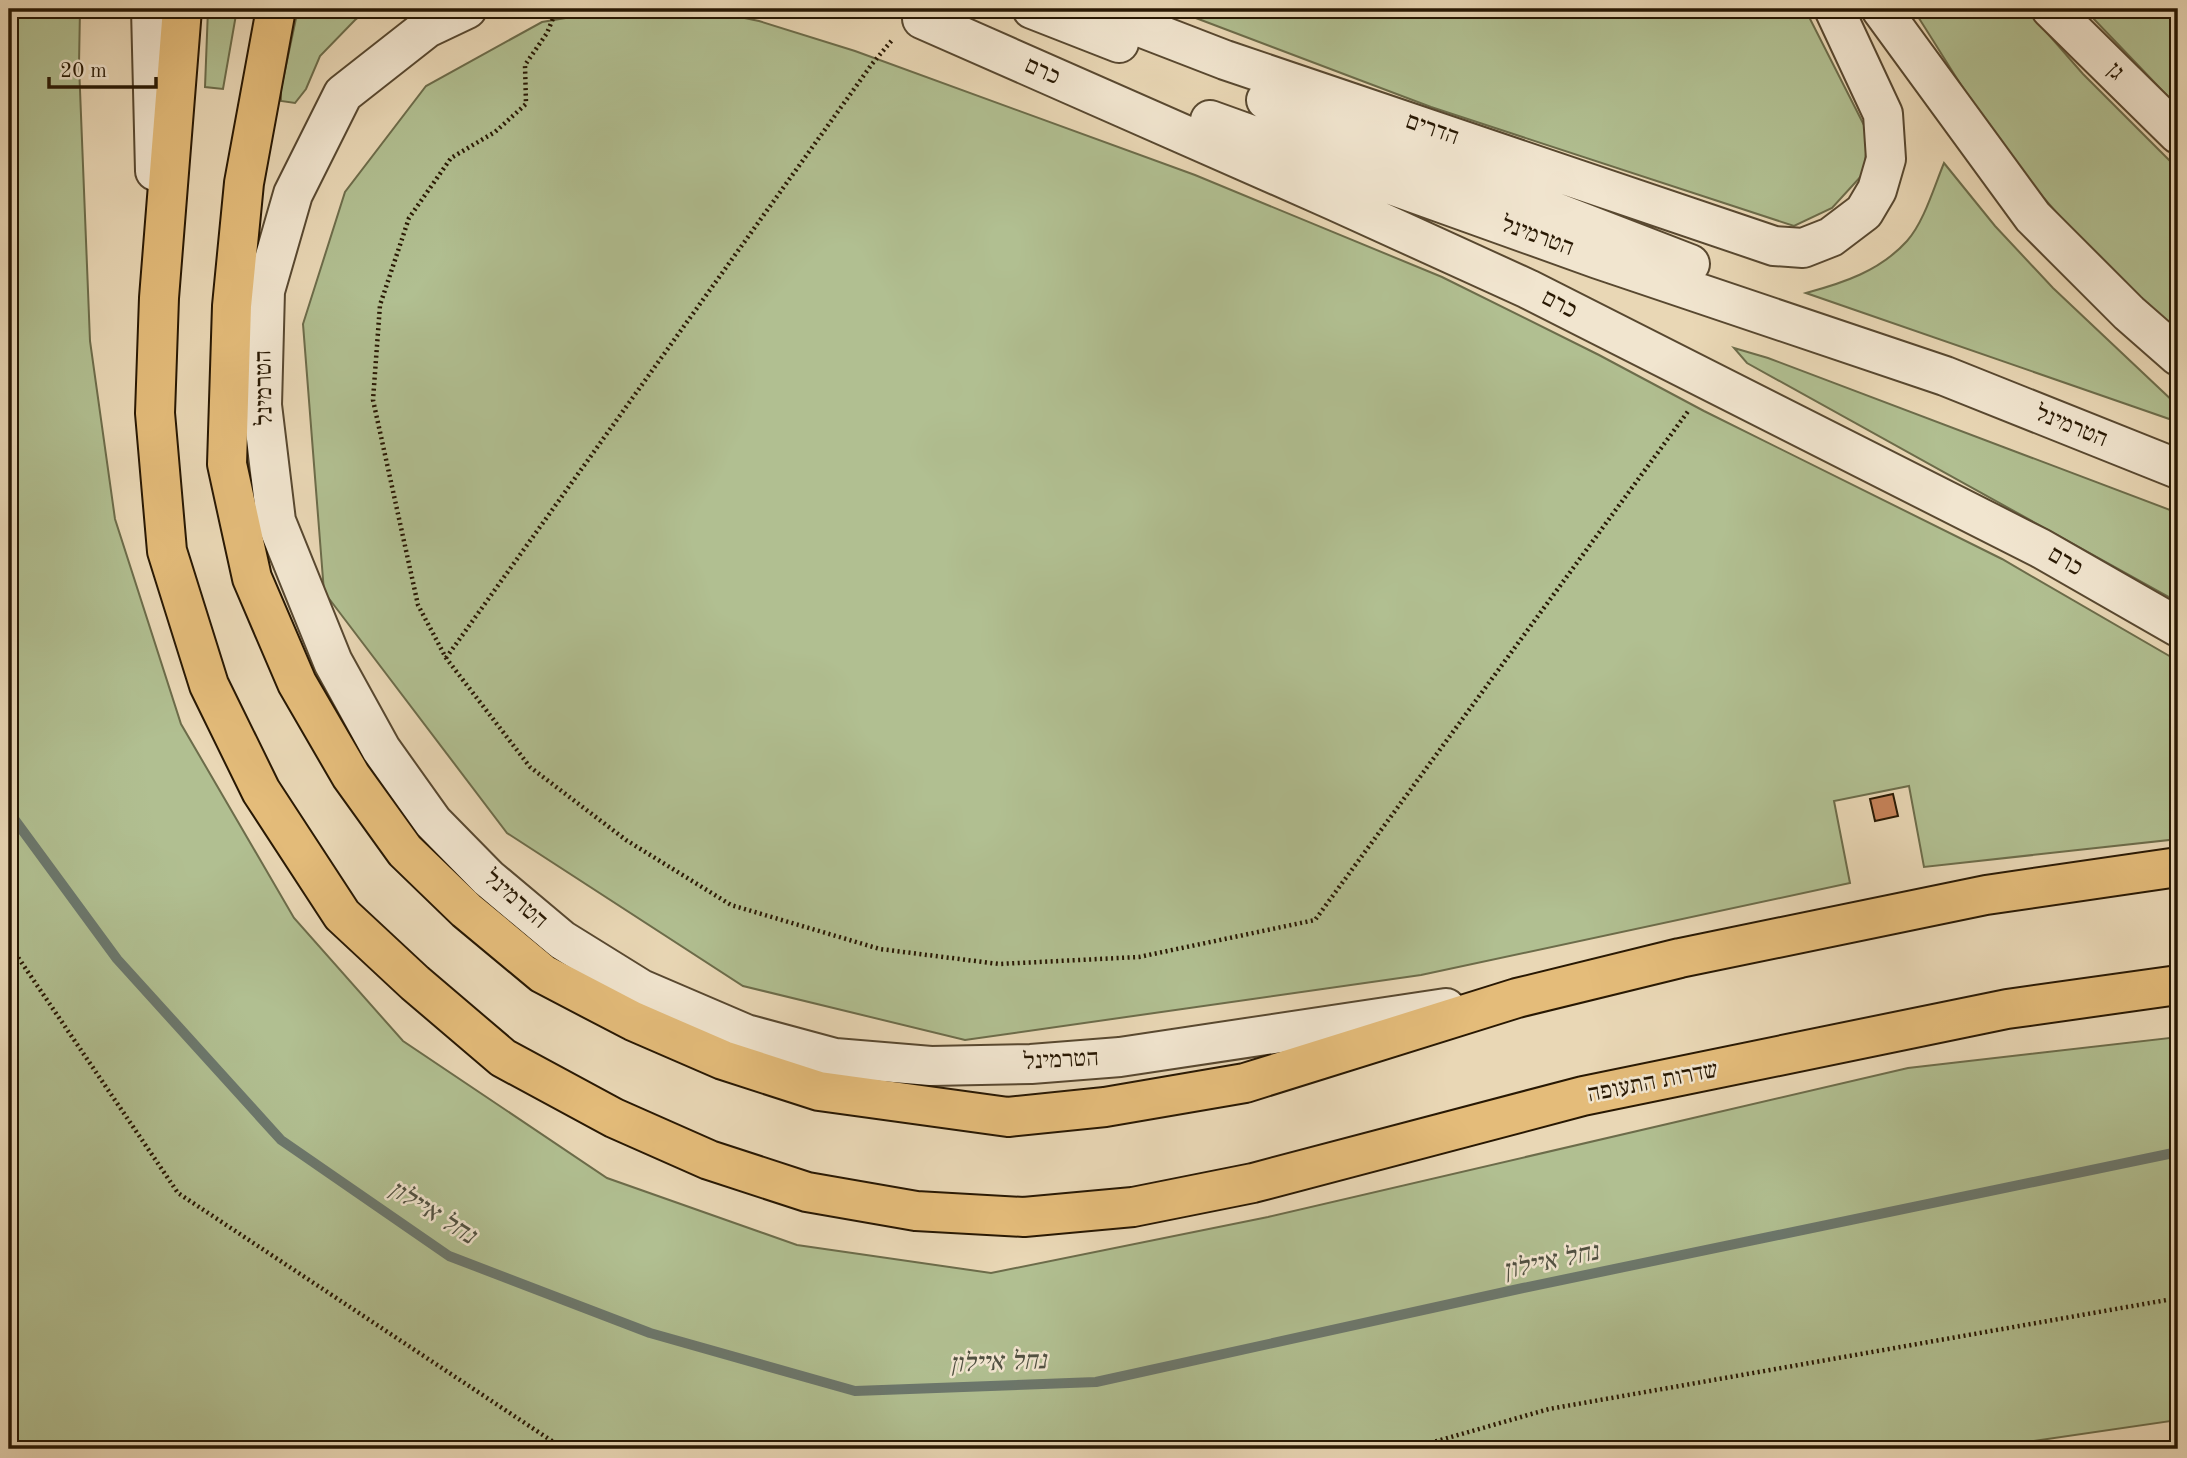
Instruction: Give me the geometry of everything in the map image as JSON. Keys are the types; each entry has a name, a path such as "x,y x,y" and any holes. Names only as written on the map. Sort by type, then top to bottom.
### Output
{"main road":[{"path":"159,298 182,9"},
{"path":"276,9 244,183 232,306 227,464 252,578 297,683 351,776 405,850 466,910 543,974 633,1021 723,1060 819,1091 1007,1117 1105,1107 1245,1083 1517,998 1680,958 1986,895 2178,867"},
{"name":"שדרות התעופה","path":"159,298 155,413 167,551 209,685 261,792 342,915 415,984 503,1058 614,1118 709,1160 807,1192 916,1211 1024,1217 1133,1207 1253,1184 1583,1096 2007,1009 2178,985"}],"street":[{"path":"151,9 159,298"},
{"name":"הטרמינל","path":"467,9 427,28 343,94 293,194 265,291 262,405 276,521 333,662 381,749 403,781 433,822 488,878 562,940 640,989 746,1034 835,1058 931,1066 1031,1064 1120,1058 1517,998"},
{"path":"1032,9 1721,276 1945,376"},
{"name":"הדרים","path":"1093,9 1225,60 1774,246 1803,248 1831,237 1864,212 1877,190 1886,159 1883,114 1833,9"},
{"path":"1881,9 2033,217 2129,313 2178,356"},
{"name":"גן","path":"2051,9 2178,134"},
{"name":"הטרמינל","path":"909,14 1598,259 1945,376 2178,469"},
{"name":"כרם","path":"909,14 1516,283 2040,548 2178,627"}],"path":[{"path":"557,9 547,33 525,65 526,104 495,132 451,158 409,218 380,305 373,400 418,605 446,658 530,767 626,840 731,905 880,949 999,964 1139,957 1315,920 1710,381"},
{"path":"446,658 909,14"},
{"path":"9,944 178,1193 564,1449"},
{"path":"1409,1449 1549,1409 2178,1298"}],"green space":[{"path":"9,9 80,9 79,65 90,341 115,519 181,724 294,918 403,1041 607,1178 797,1245 991,1273 1268,1217 1908,1068 2178,1037 2178,1420 1979,1449 9,1449"},
{"path":"208,9 237,9 223,89 205,87"},
{"path":"298,9 369,9 320,56 306,89 295,103 281,101 281,89"},
{"path":"619,9 701,9 759,21 855,51 1195,175 1442,277 2002,559 2178,661 2178,839 1924,867 1909,786 1834,801 1850,883 1421,975 965,1040 743,986 507,833 324,592 303,324 345,192 426,86 542,22"},
{"path":"1172,9 1805,9 1868,133 1864,173 1832,208 1794,226 1431,107"},
{"path":"1913,9 2026,9 2083,74 2178,169 2178,335 2083,241 2017,166 1975,107"},
{"path":"2085,9 2178,9 2178,107 2090,15"},
{"path":"1944,163 1995,226 2053,288 2178,406 2178,422 1806,293 1834,285 1873,268 1907,241 1919,224"},
{"path":"1734,348 1768,358 2178,513 2178,602 1747,363"}],"building":[{"path":"1893,794 1898,816 1875,821 1870,799"}],"waterway":[{"name":"נחל איילון","path":"9,812 117,959 281,1140 449,1256 650,1333 855,1391 1096,1382 1523,1288 2178,1152"}]}
